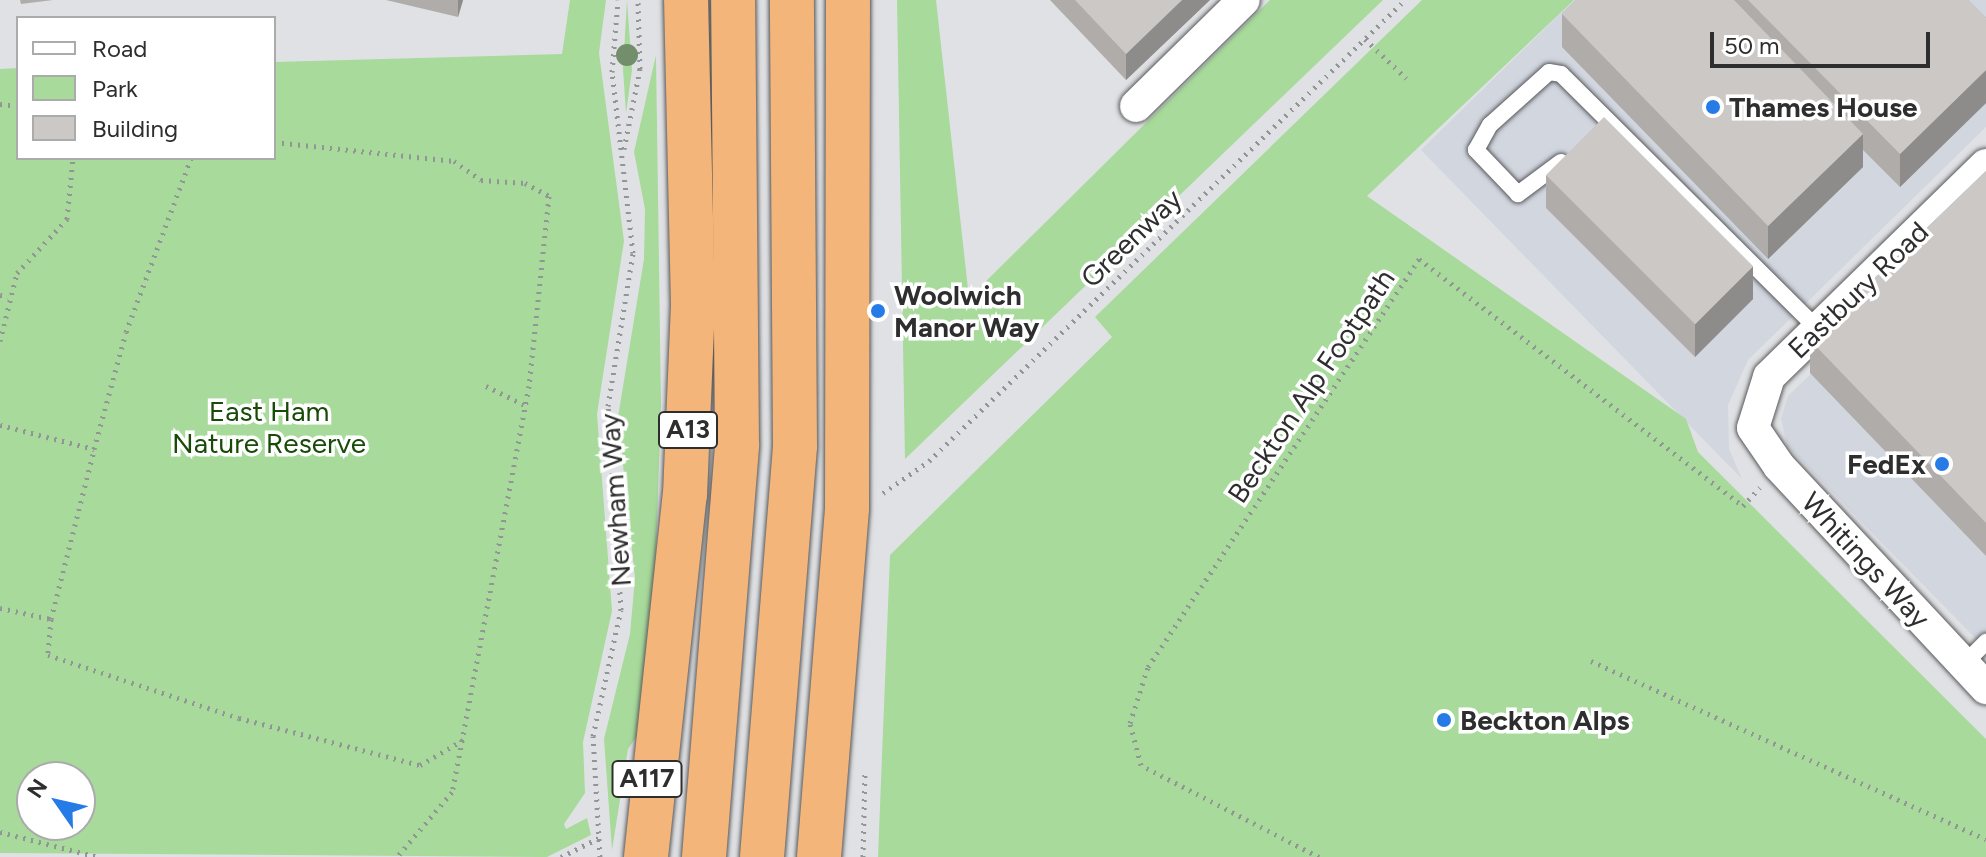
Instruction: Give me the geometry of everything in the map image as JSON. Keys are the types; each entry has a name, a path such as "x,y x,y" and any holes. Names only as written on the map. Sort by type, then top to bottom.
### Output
{"highway":[{"name":"A13","path":"646,857 666,701 693,306 686,0"},
{"name":"A13","path":"704,857 737,444 733,0"},
{"path":"762,857 795,446 792,0"},
{"path":"823,847 847,508 848,0"},
{"name":"A117","path":"615,847 666,701"}],"street":[{"path":"1136,106 1239,2"},
{"name":"Eastbury Road","path":"1753,428 1769,377 1986,165"},
{"name":"Whitings Way","path":"1753,428 1779,466 1986,688"}],"lane":[{"path":"1573,150 1518,194 1476,150 1490,125 1549,72 1561,74 1599,123 1818,329"},
{"path":"1963,665 1986,642"}],"path":[{"name":"Newham Way","path":"600,857 615,847 593,736 621,610 608,406 633,253 612,72 618,0"},
{"path":"623,153 640,69 638,0"},
{"name":"Greenway","path":"879,495 929,461 1405,0"},
{"path":"1365,39 1406,78"},
{"path":"276,142 454,161 481,180 525,183 549,196 525,405 452,792 397,857"},
{"path":"0,341 8,297 17,273 67,219 73,160"},
{"path":"190,160 126,332 51,619 48,655 239,718 420,765 463,740"},
{"name":"Beckton Alp Footpath","path":"1319,857 1141,765 1130,723 1148,667 1419,259 1743,506 1779,466"},
{"path":"0,295 8,297"},
{"path":"486,386 525,405"},
{"path":"0,425 94,449"},
{"path":"0,608 51,619"},
{"path":"1591,661 1986,839"},
{"path":"0,832 98,857"},
{"path":"561,857 615,847"}],"shaded area":[{"path":"1574,0 1986,0 1986,127 1748,360 1728,405 1729,449 1742,479 1421,150"},
{"name":"FedEx","path":"1986,204 1986,649 1787,446 1781,419 1788,396"}],"green space":[{"name":"East Ham Nature Reserve","path":"570,0 606,0 599,53 624,241 597,414 612,611 583,742 585,793 564,824 566,829 587,818 591,835 547,857 0,853 0,69 16,68 16,160 276,160 276,62 562,54"},
{"path":"627,0 632,70 626,113 623,69"},
{"path":"897,0 936,0 969,298 1270,0 1383,0 905,459"},
{"path":"1422,0 1574,0 1367,196 1686,419 1698,452 1986,739 1986,857 878,857 890,555 1112,337 1095,317"},
{"path":"656,55 661,406 655,577 645,725 628,749 612,850 604,739 630,634 635,578 618,417 644,259 645,209 634,152"}],"building":[{"path":"1075,0 1182,0 1126,54"},
{"name":"Thames House","path":"1576,0 1734,0 1863,134 1768,226 1562,14"},
{"path":"1748,0 1968,0 1986,18 1986,70 1900,154"},
{"path":"1604,117 1753,266 1695,324 1546,175"},
{"name":"FedEx","path":"1986,171 1986,523 1810,340"}],"place":[{"name":"Thames House","path":"1713,107"},
{"name":"Woolwich Manor Way","path":"878,311"},
{"name":"FedEx","path":"1942,464"},
{"name":"Beckton Alps","path":"1444,720"}]}
